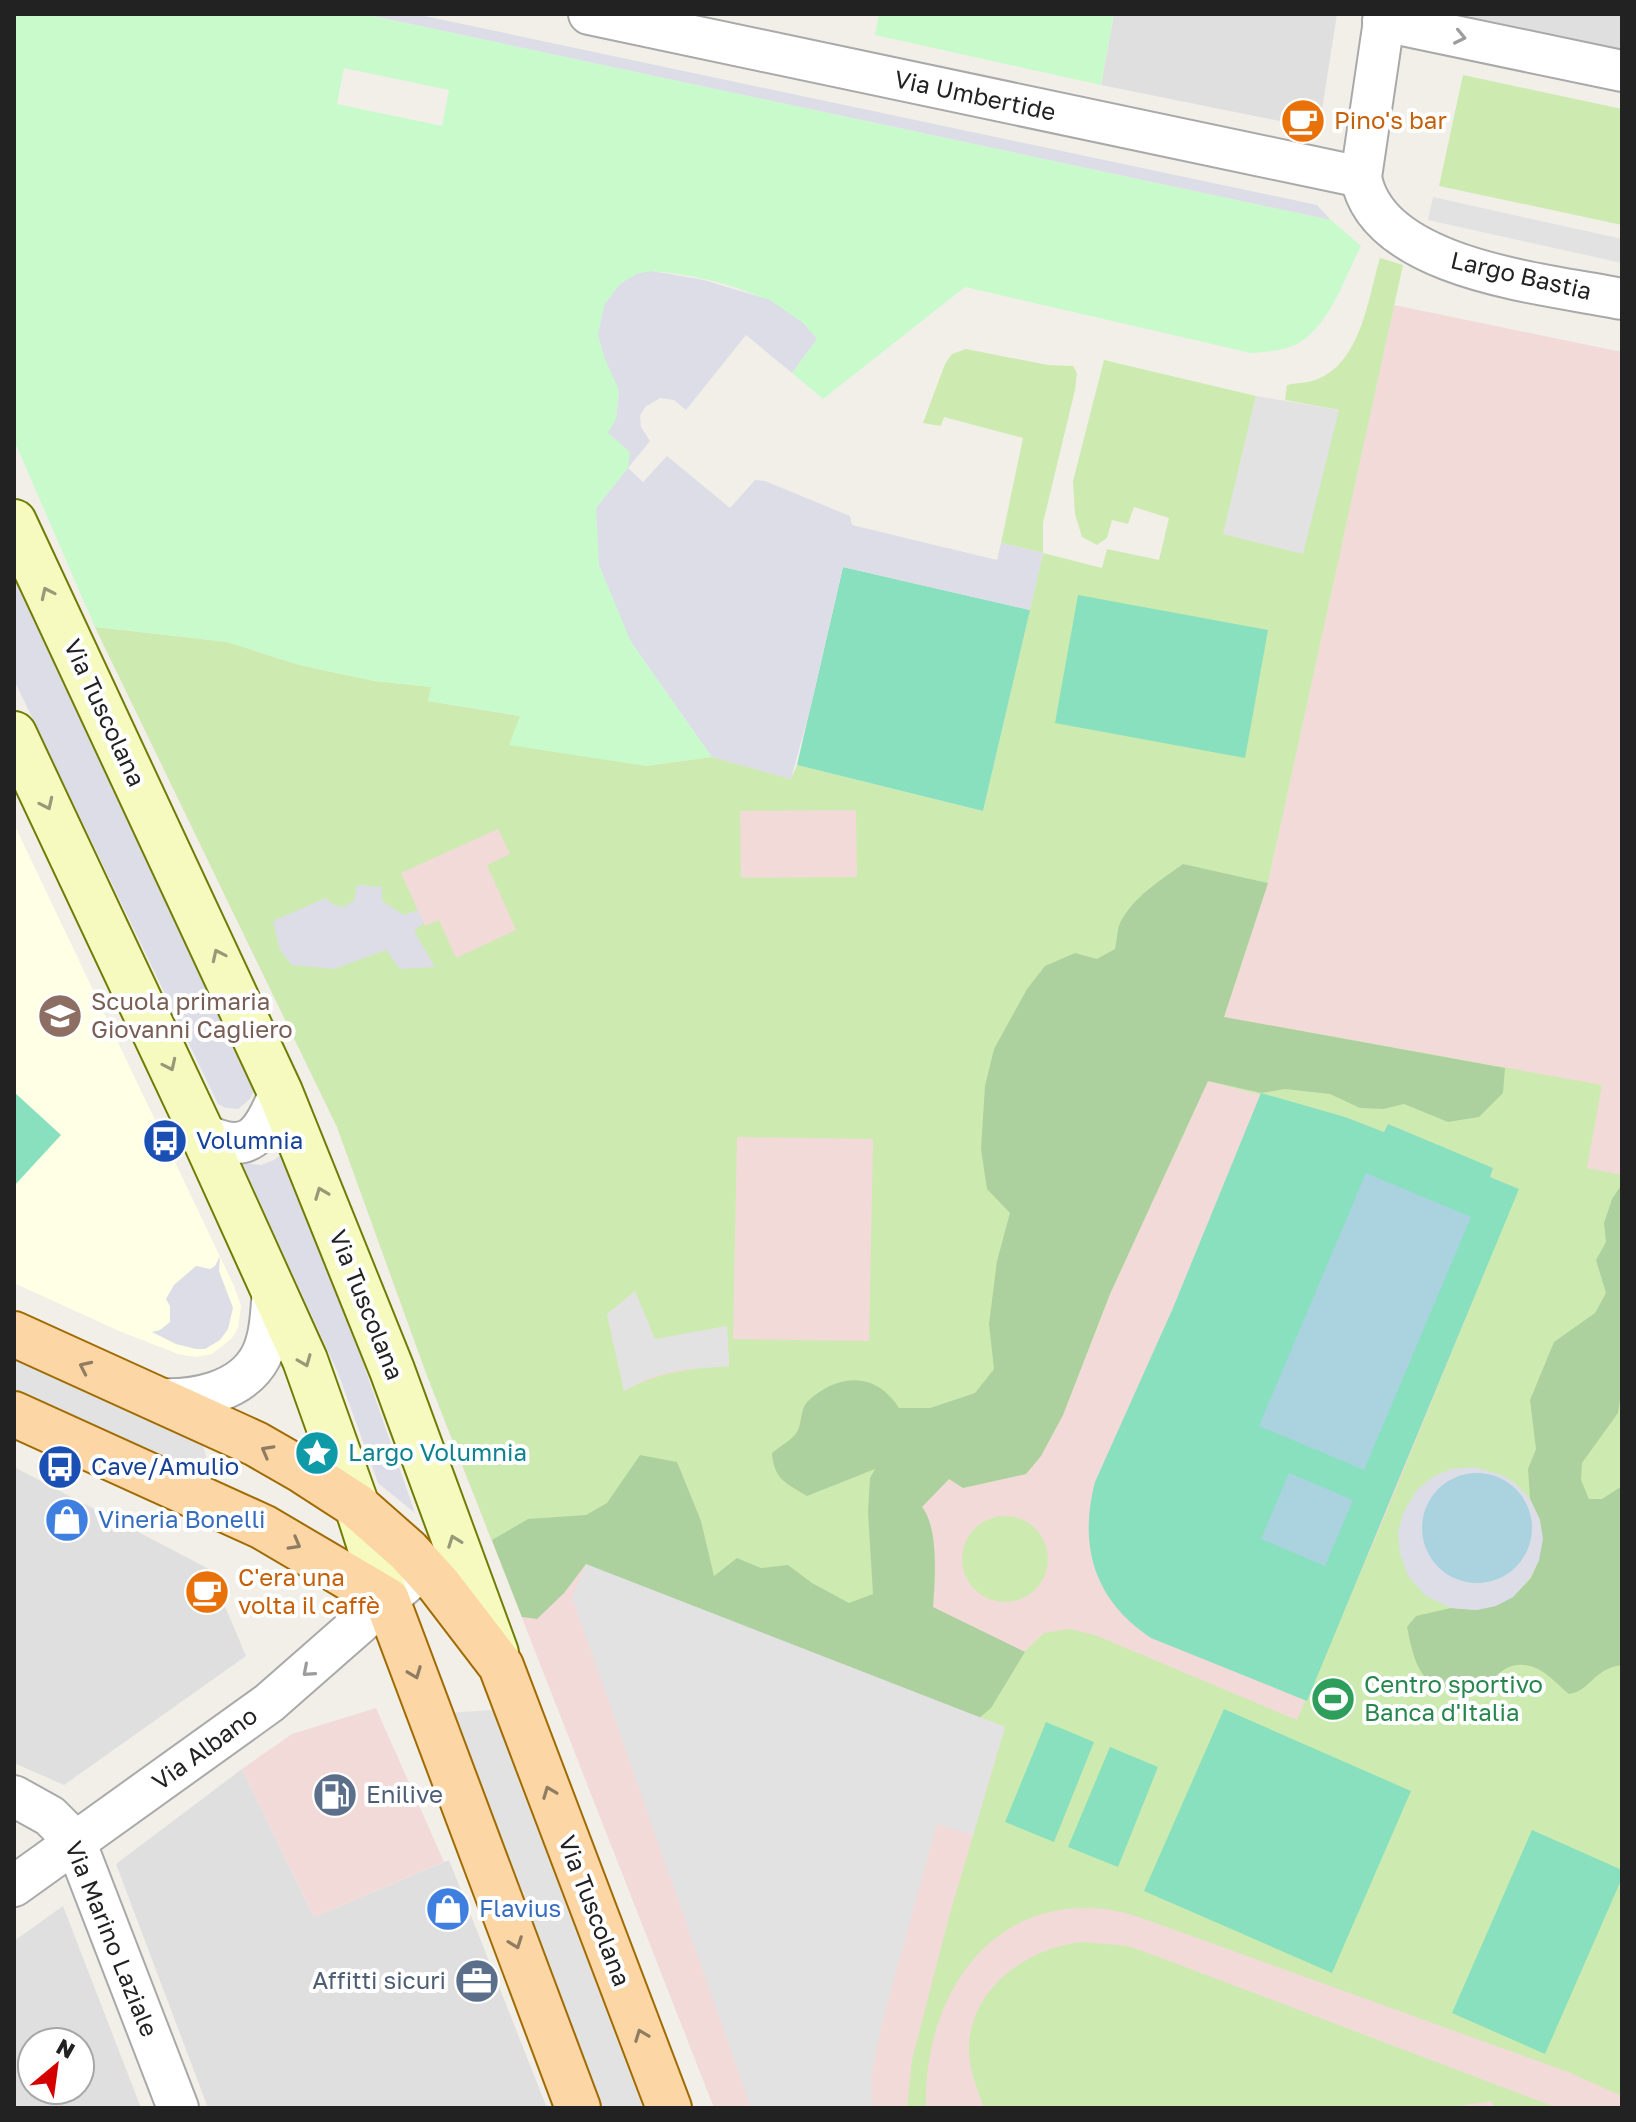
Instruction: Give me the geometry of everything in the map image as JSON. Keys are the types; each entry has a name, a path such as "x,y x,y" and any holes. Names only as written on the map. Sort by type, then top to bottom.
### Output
{"main road":[{"name":"Via Tuscolana","path":"14,522 280,1092 392,1370 669,2108"},
{"path":"14,734 305,1360 387,1600 578,2108"},
{"path":"14,1334 256,1444 357,1506 424,1567 501,1666"},
{"path":"14,1414 200,1497 299,1546 387,1600"}],"street":[{"name":"Via Umbertide","path":"589,14 1361,177"},
{"path":"1361,177 1384,18 1622,71"},
{"name":"Largo Bastia","path":"1361,177 1372,207 1385,222 1440,257 1476,269 1622,299"},
{"path":"202,1133 235,1145 249,1141 269,1119 280,1092"},
{"path":"156,1399 180,1400 218,1391 254,1366 267,1341 273,1289"},
{"path":"387,1600 424,1567"},
{"name":"Via Albano","path":"14,1886 269,1703 387,1600"},
{"name":"Via Marino Laziale","path":"14,1796 50,1816 75,1841 178,2108"}],"shaded area":[{"path":"364,14 415,14 1317,205 1331,220"},
{"path":"1114,14 1337,14 1319,129 1101,85"},
{"path":"1428,14 1622,14 1622,55"},
{"path":"1433,197 1622,239 1622,263 1428,220"},
{"path":"652,271 704,280 770,300 803,323 817,339 792,373 746,335 686,410 674,400 660,398 645,407 640,416 641,427 650,441 628,468 630,452 608,433 616,419 619,391 598,335 604,305 620,284 636,274"},
{"path":"1394,305 1622,352 1622,2108 714,2108 426,1373 337,1127 95,627 227,642 646,766 712,757 1268,883"},
{"path":"1256,396 1339,410 1303,554 1223,534"},
{"path":"667,456 730,508 755,480 765,481 850,516 852,525 997,560 1001,543 1043,553 1030,610 843,567 791,779 712,757 631,642 599,565 596,508 628,468 643,482"},
{"path":"14,574 255,1089 250,1099 238,1109 218,1104 14,680"},
{"name":"Scuola primaria Giovanni Cagliero","path":"14,824 234,1286 241,1306 238,1328 232,1338 212,1354 196,1357 178,1354 14,1283"},
{"path":"357,885 382,887 382,901 404,915 418,910 424,923 414,931 435,967 400,969 386,950 334,969 292,965 280,950 273,921 326,898 332,904 343,907 354,901"},
{"path":"287,1150 415,1513 378,1483 338,1373 242,1163 261,1165"},
{"path":"220,1256 219,1271 233,1308 228,1329 220,1340 205,1349 196,1349 176,1344 152,1332 170,1322 170,1306 166,1299 174,1285 196,1266 210,1269 215,1266"},
{"path":"635,1291 655,1339 727,1326 729,1366 675,1370 648,1378 624,1391 607,1314"},
{"path":"14,1360 203,1445 212,1479 14,1389"},
{"path":"14,1467 209,1569 246,1656 64,1785 14,1763"},
{"path":"1474,1467 1502,1475 1530,1499 1540,1520 1543,1539 1539,1560 1530,1578 1513,1597 1496,1606 1477,1610 1451,1608 1426,1596 1408,1576 1400,1553 1398,1532 1404,1511 1417,1490 1434,1476 1452,1469","holes":["1477,1473 1494,1476 1510,1484 1528,1507 1532,1522 1527,1551 1520,1563 1496,1580 1481,1583 1459,1476"]},
{"path":"586,1564 1005,1727 973,1835 937,1824 883,2019 871,2078 872,2108 751,2108 572,1597"},
{"name":"Enilive","path":"376,1708 444,1862 314,1917 242,1769 292,1734"},
{"path":"492,1710 643,2108 598,2108 446,1713"},
{"path":"242,1769 314,1917 449,1860 547,2108 208,2108 116,1864"},
{"path":"63,1906 141,2108 14,2108 14,1941"}],"green space":[{"path":"14,14 364,14 1331,220 1361,246 1326,315 1307,337 1284,349 1251,353 965,287 823,399 792,373 817,339 801,323 763,298 742,290 697,278 652,271 614,377 619,391 616,419 631,452 628,468 596,508 631,642 712,757 646,766 509,745 520,716 428,701 431,687 375,681 299,665 227,642 95,627 14,440","holes":["344,68 449,90 442,126 337,104"]},
{"path":"879,14 1114,14 1101,85 875,35"},
{"path":"1463,75 1622,109 1622,225 1439,186"},
{"path":"1380,258 1403,265 1268,883 1224,1017 1602,1085 1587,1168 1622,1175 1622,2096 1568,2072 1123,1912 1063,1909 1026,1920 995,1938 970,1964 950,1995 936,2030 928,2068 926,2108 907,2108 912,2060 949,1917 1005,1727 586,1564 564,1593 522,1617 426,1373 337,1127 95,627 227,642 299,665 375,681 432,687 428,701 521,716 510,744 646,766 712,757 791,779 797,765 983,811 1043,553 1102,568 1107,549 1159,560 1169,518 1134,507 1128,524 1112,520 1107,538 1097,545 1082,537 1075,514 1073,481 1104,360 1256,396 1224,533 1339,410 1285,400 1287,385 1312,381 1342,362 1360,329","holes":["856,810 857,877 741,878 740,811","498,829 510,854 487,865 516,930 456,958 439,920 425,926 401,873","1208,1081 1345,1117 1384,1132 1388,1124 1493,1169 1490,1177 1518,1189 1389,1506 1297,1720 1095,1635 1069,1629 1044,1633 1024,1652 933,1608 933,1541 922,1507 949,1479 963,1488 1026,1474 1041,1456 1063,1415 1110,1294","737,1137 873,1139 869,1341 733,1339","635,1292 655,1340 727,1326 729,1366 675,1372 624,1391 607,1314"]},
{"path":"966,349 1048,365 1073,366 1077,373 1043,523 1043,553 1001,543 1023,438 944,417 941,426 923,423 945,364 952,354"},
{"path":"843,567 1030,610 983,811 797,765"},
{"path":"1078,595 1268,630 1245,758 1055,723"},
{"path":"1183,864 1268,883 1224,1017 1505,1068 1503,1093 1479,1117 1448,1122 1404,1104 1383,1109 1360,1108 1330,1094 1285,1089 1261,1093 1208,1081 1110,1294 1063,1415 1041,1456 1026,1474 963,1488 949,1479 922,1507 933,1541 933,1607 1025,1652 991,1708 952,1741 586,1564 564,1593 537,1619 522,1617 492,1540 528,1519 586,1515 607,1503 640,1455 677,1462 701,1521 714,1576 737,1558 761,1568 788,1565 812,1583 849,1603 873,1594 868,1512 870,1478 875,1469 807,1496 778,1475 772,1453 797,1432 807,1402 819,1392 843,1381 868,1382 879,1387 899,1408 930,1408 975,1393 994,1369 989,1324 997,1261 1010,1213 987,1189 981,1149 985,1086 994,1049 1027,989 1045,966 1075,953 1097,959 1115,949 1120,923 1132,905"},
{"path":"14,1092 61,1135 14,1186"},
{"path":"1261,1093 1345,1117 1384,1132 1388,1124 1493,1168 1490,1177 1519,1189 1307,1701 1151,1638 1116,1607 1104,1590 1090,1550 1090,1506 1095,1482 1173,1308"},
{"path":"1622,1184 1622,1386 1618,1413 1582,1463 1581,1480 1589,1499 1602,1499 1622,1486 1622,1665 1604,1671 1582,1689 1569,1694 1543,1672 1523,1665 1509,1667 1472,1693 1446,1691 1436,1687 1422,1674 1414,1657 1407,1627 1416,1616 1451,1608 1477,1610 1513,1597 1531,1578 1539,1560 1540,1520 1530,1499 1528,1469 1536,1449 1530,1400 1554,1342 1595,1313 1606,1293 1596,1260 1606,1242 1604,1223 1612,1199"},
{"path":"1005,1516 1029,1523 1041,1535 1048,1559 1041,1583 1029,1595 1005,1602 981,1595 969,1583 962,1559 969,1535 981,1523"},
{"path":"1224,1709 1411,1791 1332,1973 1144,1891"},
{"path":"1046,1722 1094,1742 1054,1842 1005,1822"},
{"path":"1110,1747 1158,1767 1118,1867 1068,1847"},
{"path":"1532,1830 1622,1870 1622,1878 1545,2054 1452,2013"},
{"path":"1083,1942 1128,1946 1558,2108 1494,2108 1492,2101 1446,2108 984,2108 969,2054 971,2031 989,1992 1021,1963 1041,1953"}],"water":[{"path":"1366,1173 1471,1217 1364,1470 1259,1426"},
{"path":"1289,1473 1353,1500 1325,1566 1261,1539"},
{"path":"1477,1473 1498,1478 1516,1489 1527,1507 1532,1528 1527,1549 1516,1567 1498,1578 1477,1583 1456,1578 1438,1567 1427,1549 1422,1528 1427,1507 1438,1489 1456,1478"}],"place":[{"name":"Pino's bar","path":"1303,121"},
{"name":"Scuola primaria Giovanni Cagliero","path":"60,1016"},
{"name":"Volumnia","path":"165,1141"},
{"name":"Largo Volumnia","path":"317,1453"},
{"name":"Cave/Amulio","path":"60,1467"},
{"name":"Vineria Bonelli","path":"67,1520"},
{"name":"C'era una volta il caffè","path":"207,1592"},
{"name":"Centro sportivo Banca d'Italia","path":"1333,1699"},
{"name":"Enilive","path":"335,1795"},
{"name":"Flavius","path":"448,1909"},
{"name":"Affitti sicuri","path":"477,1981"}]}
